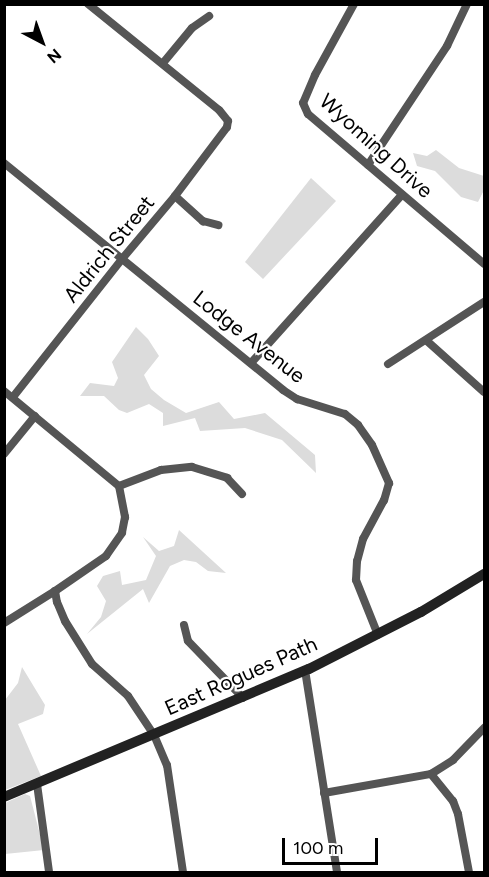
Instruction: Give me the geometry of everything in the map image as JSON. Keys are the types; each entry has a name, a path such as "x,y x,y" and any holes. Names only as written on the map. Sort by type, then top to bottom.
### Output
{"street":[{"path":"88,4 163,63 192,28 209,16"},
{"name":"Wyoming Drive","path":"354,4 315,75 303,103 308,114 484,264"},
{"path":"368,165 447,46 467,4"},
{"name":"Aldrich Street","path":"13,397 225,134 228,121 219,110 163,63"},
{"name":"Lodge Avenue","path":"4,162 297,399 345,414 358,425 382,465 389,483 384,500 363,538 357,561 356,580 378,635"},
{"path":"251,363 402,195"},
{"path":"176,196 203,221 218,225"},
{"path":"388,364 427,341 484,302"},
{"path":"427,341 484,392"},
{"path":"4,391 118,486 125,516 122,532 106,556 4,623"},
{"path":"4,454 35,416"},
{"path":"118,486 161,470 192,467 227,478 242,494"},
{"name":"East Rogues Path","path":"4,797 305,670 378,635 484,574"},
{"path":"55,591 65,621 92,664 128,696 154,735 167,765 183,873"},
{"path":"184,625 188,641 243,698"},
{"path":"305,670 337,873"},
{"path":"324,793 431,774 453,760 484,728"},
{"path":"431,774 453,801 458,814 469,873"},
{"path":"37,784 49,873"}],"shaded area":[{"path":"436,150 459,168 484,176 484,190 478,202 461,197 435,171 417,166 413,153 427,156"},
{"path":"311,178 336,201 263,279 245,262"},
{"path":"136,327 148,339 159,356 144,375 151,389 164,400 186,413 219,402 234,419 265,413 315,455 316,473 282,440 245,428 200,431 195,418 163,426 163,413 149,404 127,413 119,410 104,396 80,396 90,383 114,386 118,378 112,362"},
{"path":"179,530 226,573 208,571 196,562 184,560 170,566 149,603 143,589 87,634 101,617 106,601 97,586 103,576 120,571 122,585 146,580 156,556 143,537 159,551 174,546"},
{"path":"22,667 45,705 43,714 18,724 41,776 5,790 5,700 18,683"},
{"path":"25,794 30,796 44,850 5,854 5,803"}]}
